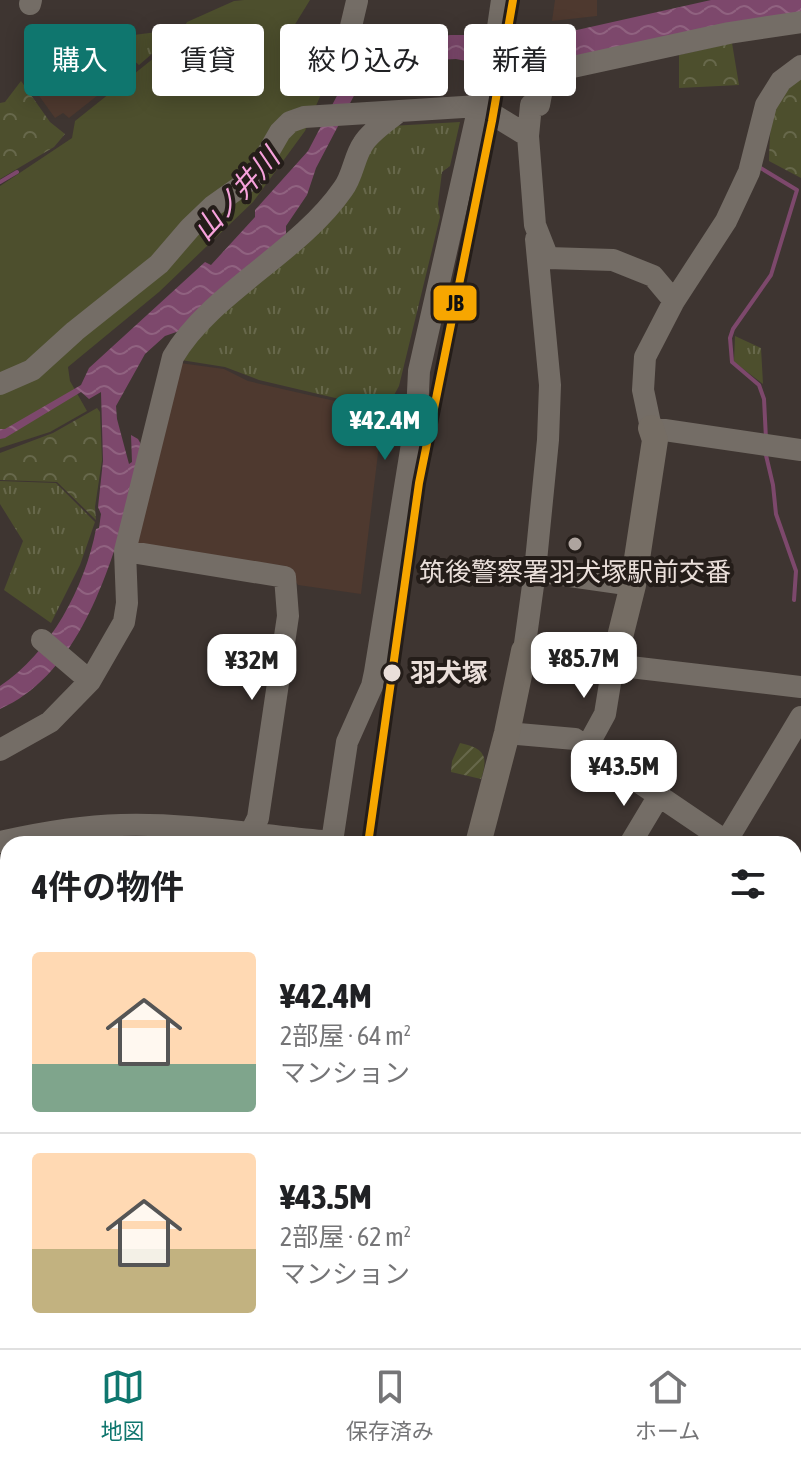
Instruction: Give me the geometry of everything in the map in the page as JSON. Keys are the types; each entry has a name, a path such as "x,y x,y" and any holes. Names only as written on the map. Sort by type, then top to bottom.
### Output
{"main road":[{"path":"480,836 524,651 613,665 633,585 655,440 651,428"}],"street":[{"path":"343,0 359,0 352,24"},
{"path":"332,836 347,742 372,686 375,672 417,413 419,371 479,106 491,75 502,0"},
{"path":"524,651 548,440 550,385 539,289 528,136 531,105 539,105 545,73 729,33 801,22"},
{"path":"801,66 781,81 766,105 749,172 726,221 674,301 645,357 643,390 651,428 801,450"},
{"path":"0,384 32,370 159,264 205,213 254,177 280,132 290,122 304,117 479,106 528,136"},
{"path":"0,750 50,722 90,681 124,622 127,603 125,551 173,357 183,341 225,300 308,229 344,188 362,144 399,111"},
{"path":"535,225 548,258 613,260 653,276 674,301"},
{"path":"125,551 285,577 288,616 258,818 249,836"},
{"path":"535,571 633,585"},
{"path":"42,640 90,681"},
{"path":"587,747 605,714 613,665 801,687"},
{"path":"732,836 801,717"},
{"path":"507,733 575,739 724,836"},
{"path":"635,836 660,794"},
{"path":"28,836 121,825 220,836"}],"shaded area":[{"path":"555,0 597,0 597,16 552,21"},
{"path":"39,96 97,96 69,118 63,113 55,118"},
{"path":"180,363 224,369 248,381 383,412 361,594 298,585 285,566 133,544"}],"green space":[{"path":"310,0 295,24 280,24 280,96 320,96 305,131 253,202 159,292 68,367 70,381 87,411 50,432 0,448 0,186 72,138 75,121 106,96 136,96 136,72 152,60 152,96 264,96 264,24 186,24 234,1"},
{"path":"152,33 152,54 139,65 136,62 136,35"},
{"path":"732,43 739,85 679,88 679,55"},
{"path":"801,75 801,178 769,161 773,113 782,94"},
{"path":"21,81 24,96 32,96 50,122 65,134 54,147 0,179 0,103 5,102"},
{"path":"460,122 450,166 442,172 438,204 440,217 399,386 386,410 259,380 225,367 181,360 182,349 316,228 367,148 391,126"},
{"path":"735,336 761,348 763,384 734,362"},
{"path":"97,408 100,412 102,460 96,520 57,482 0,480 0,453 53,433"},
{"path":"0,481 56,483 95,522 80,565 51,623 4,590 23,541 0,504"},
{"path":"460,743 482,754 481,779 451,772"}],"water":[{"path":"711,0 801,0 801,17 733,27 576,62 577,30"},
{"path":"450,35 464,35 464,61 448,59"},
{"path":"337,96 354,96 316,168 307,195 286,226 286,241 185,329 165,336 145,354 116,406 129,464 132,462 131,435 138,439 143,448 124,520 97,596 58,664 31,690 0,709 0,686 35,656 63,617 83,573 96,529 99,528 103,461 101,392 89,399 81,392 5,438 0,439 0,429 81,385 89,368 205,262 211,265 255,217 255,210 308,151"}],"waterway":[{"path":"759,167 797,190 771,275 730,338 732,362 759,385 764,399 766,439"},
{"path":"0,182 17,172"},
{"path":"765,451 776,514 796,571 794,600"}],"transit line":[{"name":"JB","path":"369,836 419,483 492,121 513,0"}],"place":[{"name":"筑後警察署羽犬塚駅前交番","path":"575,544"},
{"name":"羽犬塚","path":"392,673"}],"water label":[{"name":"山ノ井川","path":"236,194"}]}
